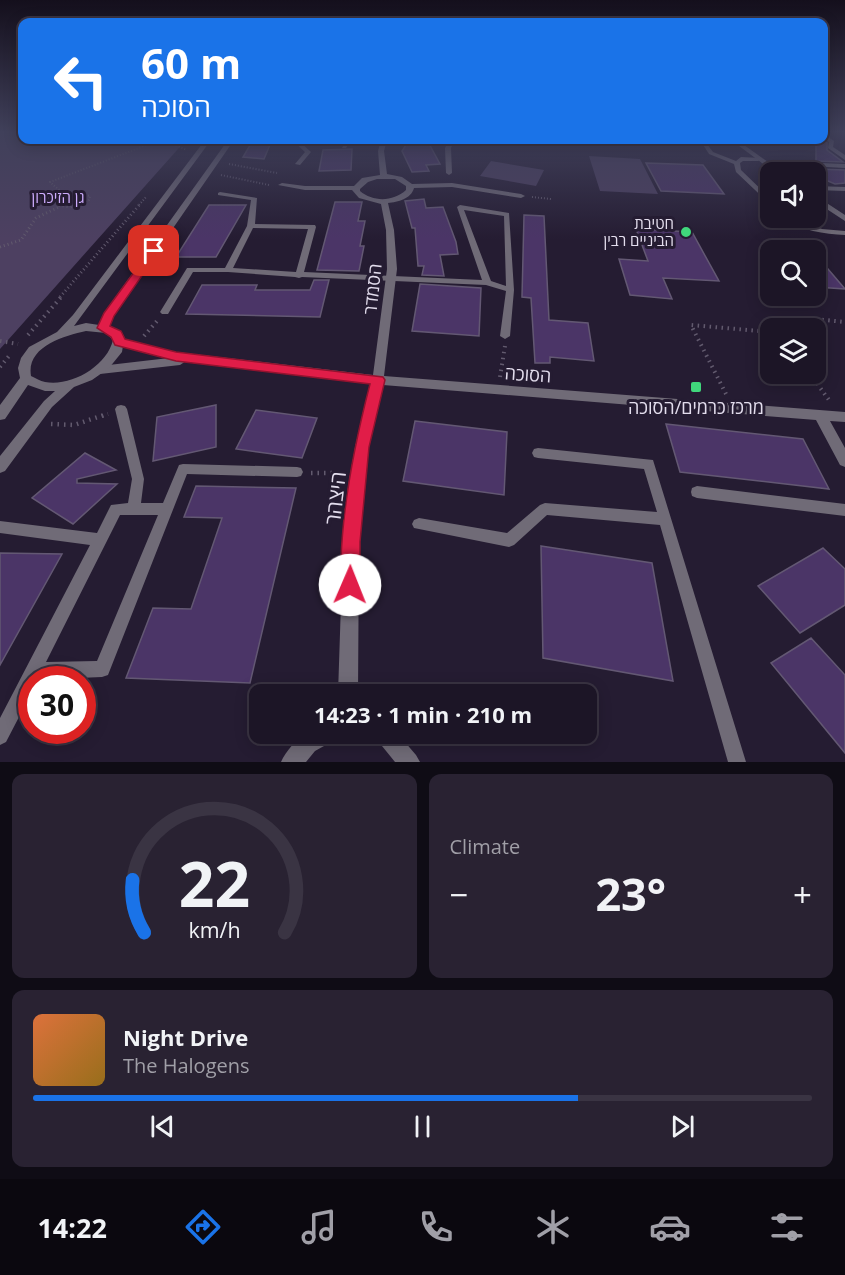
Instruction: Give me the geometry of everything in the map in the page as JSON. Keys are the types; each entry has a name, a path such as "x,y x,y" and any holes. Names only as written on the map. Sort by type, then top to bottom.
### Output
{"street":[{"path":"70,384 42,386 26,379 23,372 24,364 37,347 60,333 77,317 188,168"},
{"path":"103,328 108,315 212,168"},
{"path":"383,168 384,177"},
{"path":"282,185 305,188 356,188 365,180 384,177 404,180 410,186 452,185 521,196"},
{"path":"356,188 356,192 366,199 384,201 401,198 410,186"},
{"path":"826,188 845,189"},
{"name":"הסמדר","path":"378,380 391,276 390,230 384,201"},
{"path":"826,205 845,219"},
{"path":"0,467 48,404 70,384 100,370 118,351 120,342 117,334 103,328 86,327 60,333"},
{"name":"הסוכה","path":"120,342 176,356 378,380 843,417"},
{"name":"הסוכה","path":"100,370 209,360"},
{"path":"0,415 26,379"},
{"name":"היצהר","path":"348,684 351,542 362,447 378,380"},
{"path":"820,415 845,461"},
{"path":"292,762 308,744"},
{"path":"393,744 409,762"}],"lane":[{"path":"449,168 449,173"},
{"path":"738,168 738,171 760,192"},
{"path":"220,194 255,199 251,226 228,270"},
{"path":"487,283 460,207 507,214 510,290 505,336"},
{"path":"251,226 312,227 299,276"},
{"path":"807,228 819,232 845,233"},
{"path":"165,312 190,270 228,270 299,276 391,276 487,283 510,290"},
{"path":"122,409 138,479 134,509"},
{"path":"538,453 649,464 737,762"},
{"path":"96,669 102,669 183,470 297,472"},
{"path":"697,492 845,510"},
{"path":"36,666 116,509 167,509"},
{"path":"419,524 509,540 544,509 665,519"},
{"path":"0,526 100,540"},
{"path":"0,736 18,701"}],"path":[{"path":"66,196 50,182 88,168"},
{"path":"226,176 267,185 282,185"},
{"path":"0,247 21,240 36,218 59,207 79,205 90,198 85,194 66,196 56,203 59,207"},
{"path":"0,367 149,194"},
{"path":"141,270 190,270"},
{"path":"138,346 165,312"},
{"path":"826,321 845,322"},
{"path":"733,408 691,325 760,331"},
{"path":"0,340 19,345"},
{"path":"497,390 505,354"},
{"path":"818,384 843,417"},
{"path":"57,424 74,424 122,409"},
{"path":"297,472 359,474"}],"green space":[{"name":"גן הזיכרון","path":"0,168 161,168 0,349"},
{"path":"486,168 530,168 544,170 536,186 480,176"},
{"path":"593,168 644,168 658,194 600,191"}],"building":[{"path":"320,168 351,168 351,170 319,171"},
{"path":"410,168 427,168 429,171 412,172"},
{"path":"648,168 705,168 724,194 661,191"},
{"path":"826,169 845,170 845,183 835,184 826,180"},
{"path":"424,199 426,208 443,207 456,242 458,254 440,255 444,276 422,275 424,266 418,266 415,228 412,228 405,201"},
{"path":"335,202 362,202 358,221 365,221 360,246 364,246 359,271 317,270"},
{"path":"209,205 246,205 216,257 176,257"},
{"path":"524,215 544,216 549,320 588,323 594,361 550,357 550,363 535,363 531,298 522,297"},
{"path":"636,229 692,232 719,281 663,278 672,299 630,295 619,259 648,261"},
{"path":"826,267 845,289 826,288"},
{"path":"314,280 329,280 320,317 186,314 202,285 257,285 255,290 310,290"},
{"path":"420,284 481,288 479,336 412,331"},
{"path":"216,405 216,447 153,461 157,417"},
{"path":"256,410 317,418 302,458 236,449"},
{"path":"415,421 507,432 504,495 403,481"},
{"path":"666,424 803,439 829,489 680,472"},
{"path":"85,453 116,470 77,479 77,483 117,484 73,524 32,498"},
{"path":"196,486 296,488 250,683 126,678 153,608 191,609 222,518 184,517"},
{"path":"541,546 652,563 673,681 543,658"},
{"path":"823,548 845,569 845,605 800,633 758,586"},
{"path":"0,553 62,554 0,665"},
{"path":"811,638 845,675 845,753 771,663"}],"place":[{"name":"חטיבת הביניים רבין","path":"686,232"},
{"name":"מרכז כרמים/הסוכה","path":"696,387"}],"route":[{"path":"154,251 108,315 103,328 117,334 120,342 176,356 378,380 362,447 351,542 350,585"}]}
